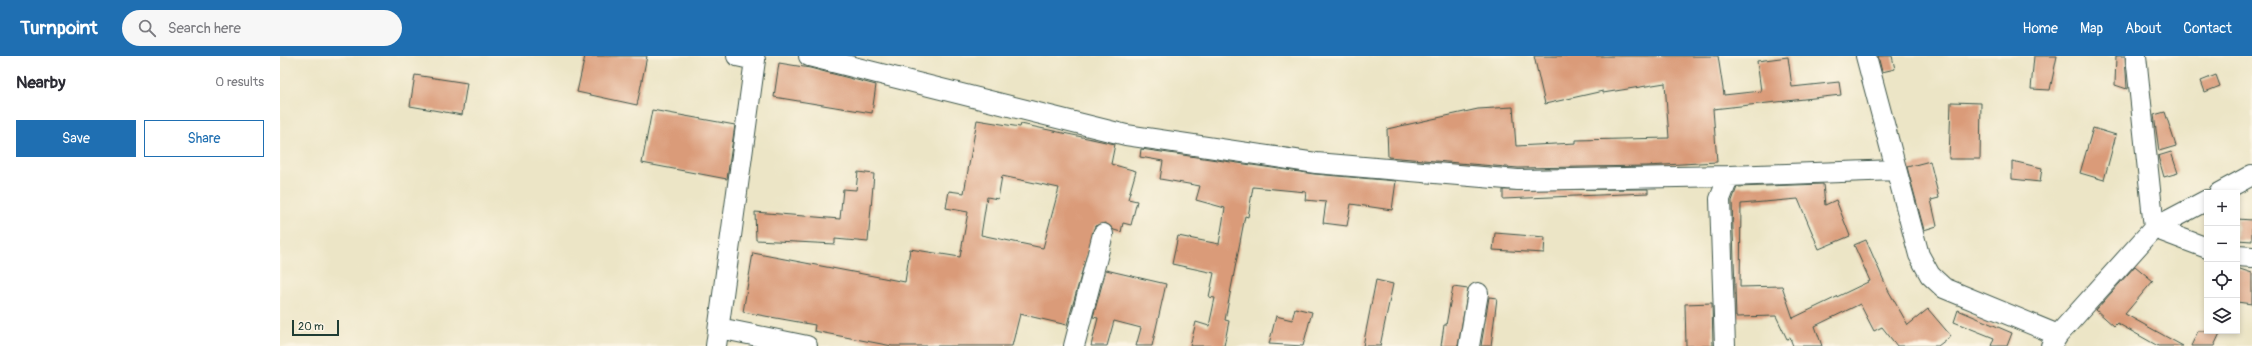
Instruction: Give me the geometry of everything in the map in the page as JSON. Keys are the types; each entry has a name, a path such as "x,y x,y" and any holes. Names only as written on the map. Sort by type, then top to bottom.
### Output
{"street":[{"path":"809,56 1126,135 1316,163 1518,180 1729,176 1896,170"},
{"path":"1866,56 1919,256 1930,275 1944,288 2055,340 2154,228 2204,202"},
{"path":"2136,56 2154,228"},
{"path":"751,57 717,337 807,346"},
{"path":"2224,190 2252,175"},
{"path":"1725,346 1720,199 1729,176"},
{"path":"2154,228 2204,247"},
{"path":"1074,346 1103,234"},
{"path":"2240,256 2252,257"},
{"path":"1469,346 1478,293"}],"building":[{"path":"585,56 647,56 637,105 577,92"},
{"path":"1534,56 1718,56 1724,95 1761,91 1757,61 1788,57 1792,87 1839,82 1841,95 1713,109 1717,162 1647,166 1518,168 1388,157 1387,129 1478,109 1513,107 1516,146 1576,143 1576,140 1669,138 1665,83 1603,93 1603,91 1545,104"},
{"path":"1878,56 1892,56 1895,69 1882,72"},
{"path":"2034,56 2057,56 2050,90 2031,89"},
{"path":"2116,56 2125,56 2127,89 2115,85"},
{"path":"779,63 810,68 876,85 872,113 774,97"},
{"path":"415,75 467,83 462,115 410,106"},
{"path":"2216,75 2220,86 2205,92 2201,81"},
{"path":"1951,102 1981,103 1980,159 1949,159"},
{"path":"652,110 735,125 727,179 642,163"},
{"path":"2165,112 2176,146 2159,151 2154,115"},
{"path":"977,120 1020,127 1021,124 1115,144 1111,164 1136,171 1128,199 1137,201 1131,225 1123,223 1121,232 1114,230 1105,223 1095,226 1067,325 1020,314 1012,346 892,346 814,331 815,325 743,312 753,253 905,282 910,249 960,257 968,212 946,208 949,191 964,193","holes":["1002,176 1059,188 1043,248 981,235 987,197 998,199"]},
{"path":"2093,128 2116,135 2104,180 2080,173"},
{"path":"1141,149 1314,174 1396,181 1392,210 1351,204 1347,226 1323,223 1326,202 1305,200 1306,192 1253,187 1248,217 1245,216 1225,320 1229,321 1224,346 1190,346 1196,322 1209,326 1215,298 1209,297 1214,273 1172,264 1178,236 1219,244 1225,208 1196,200 1200,186 1160,179 1163,161 1140,157"},
{"path":"2171,152 2178,173 2164,177 2158,156"},
{"path":"1930,161 1939,198 1931,200 1937,226 1924,230 1907,167"},
{"path":"2012,161 2042,168 2040,182 2012,179"},
{"path":"858,172 874,174 868,242 835,239 835,244 756,240 755,212 840,219 843,189 856,190"},
{"path":"1823,184 1825,205 1836,200 1850,236 1819,249 1798,199 1741,204 1740,287 1782,286 1793,318 1870,281 1854,245 1866,240 1888,290 1908,325 1928,309 1951,336 1938,346 1897,346 1882,327 1874,331 1860,304 1815,326 1822,346 1793,346 1790,338 1787,339 1776,316 1736,317 1732,201 1737,187"},
{"path":"1648,189 1648,193 1503,199 1503,190"},
{"path":"2240,219 2252,220 2252,241 2240,240"},
{"path":"1495,233 1545,237 1544,253 1493,250"},
{"path":"2135,266 2153,281 2125,314 2183,346 2158,346 2117,323 2114,326 2096,310"},
{"path":"2240,269 2252,273 2252,304 2240,302"},
{"path":"1106,270 1166,284 1152,346 1136,346 1141,328 1114,321 1107,346 1091,346 1098,318 1093,317"},
{"path":"1376,280 1393,284 1380,346 1363,346"},
{"path":"1453,287 1468,289 1458,346 1441,346 1444,325 1446,325"},
{"path":"1489,297 1497,298 1491,346 1481,346"},
{"path":"1712,303 1713,346 1686,346 1685,304"},
{"path":"1295,308 1312,312 1303,346 1269,344 1276,316 1292,320"},
{"path":"1958,310 2012,333 2007,346 1991,346 1994,338 1954,322"},
{"path":"2198,331 2204,331 2204,334 2220,334 2214,346 2191,346"}]}
